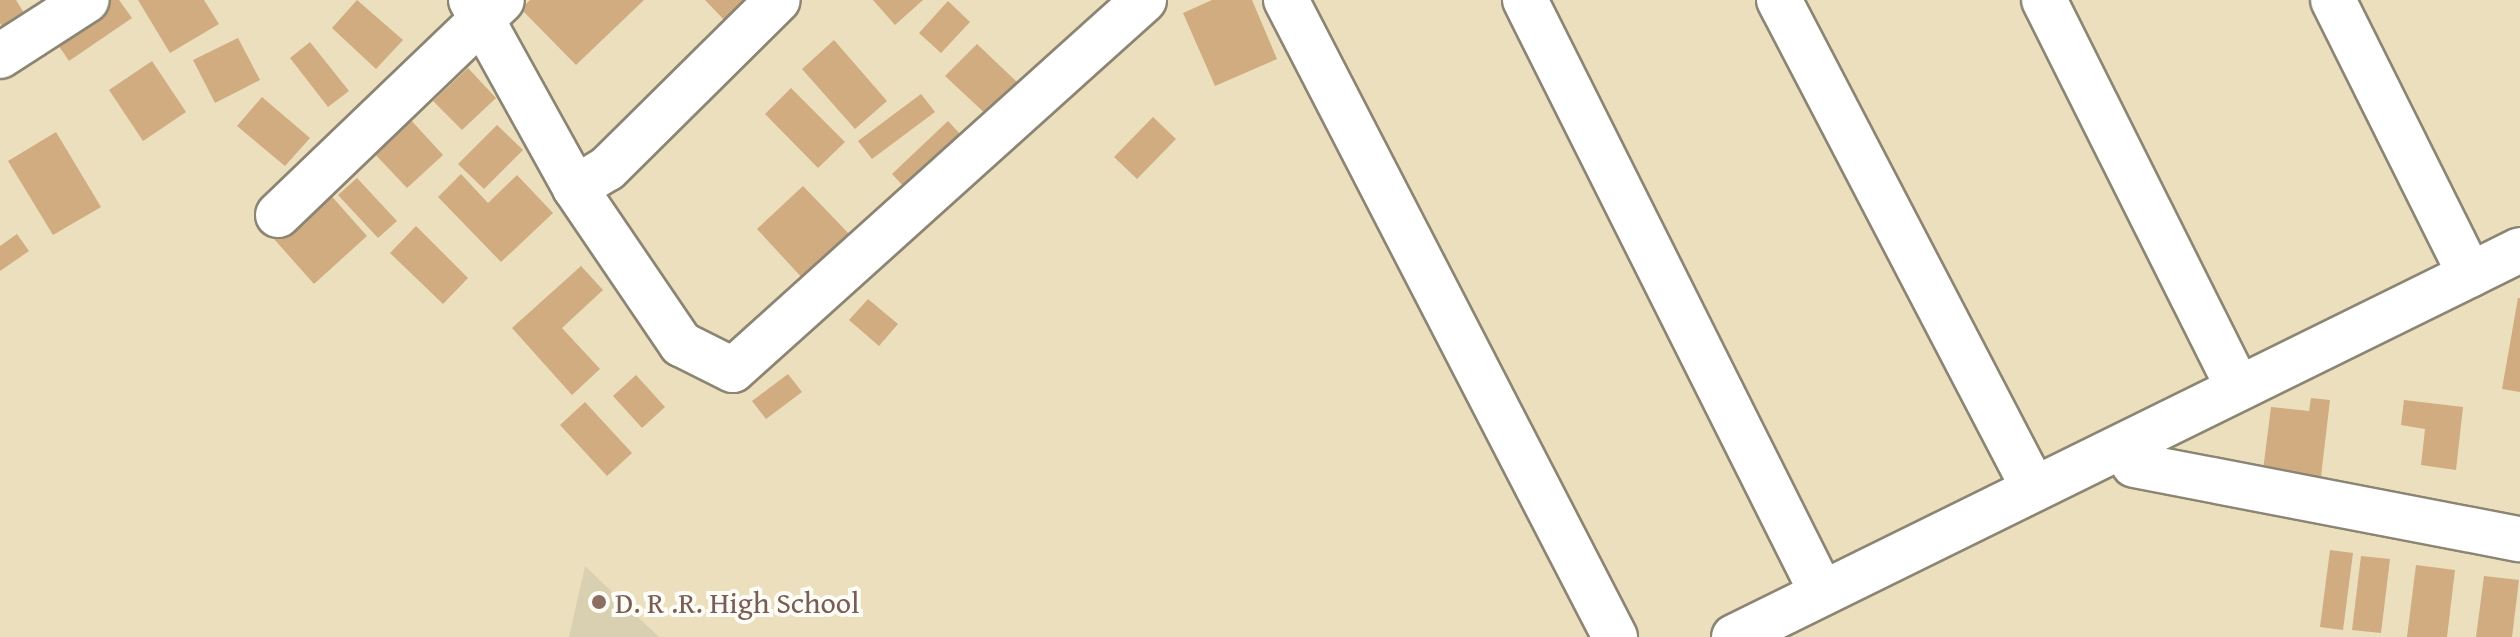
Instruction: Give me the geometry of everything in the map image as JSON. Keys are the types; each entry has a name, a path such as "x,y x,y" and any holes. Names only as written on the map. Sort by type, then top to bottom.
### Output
{"street":[{"path":"0,56 87,0"},
{"path":"575,188 607,169 778,0"},
{"path":"278,215 485,7 575,188 681,344 733,370 1144,0"},
{"path":"1286,0 1615,637"},
{"path":"1525,0 1822,593"},
{"path":"1779,0 2034,489"},
{"path":"2044,0 2238,388"},
{"path":"2333,0 2470,275"},
{"path":"1734,637 2520,250"},
{"path":"2134,465 2520,539"}],"shaded area":[{"name":"D. R .R. High School","path":"585,566 659,637 569,637"}],"building":[{"path":"0,0 16,0 29,21 7,35 0,23"},
{"path":"111,0 119,0 132,18 69,61 54,39"},
{"path":"138,0 204,0 219,24 170,53"},
{"path":"357,0 403,40 376,69 332,28"},
{"path":"530,0 644,0 576,65 521,9"},
{"path":"705,0 759,0 730,26"},
{"path":"873,0 923,0 895,25"},
{"path":"1212,0 1252,0 1277,59 1215,86 1183,13"},
{"path":"948,1 970,22 941,53 919,33"},
{"path":"238,38 260,80 215,103 193,60"},
{"path":"834,40 887,101 855,129 802,69"},
{"path":"310,42 349,91 328,107 290,58"},
{"path":"977,44 1019,84 989,117 945,76"},
{"path":"152,61 186,112 143,141 109,90"},
{"path":"468,68 496,98 462,130 433,101"},
{"path":"791,88 845,142 818,168 765,114"},
{"path":"921,94 935,112 872,159 858,141"},
{"path":"262,97 310,138 285,166 237,126"},
{"path":"1153,117 1176,139 1137,179 1114,157"},
{"path":"409,118 443,155 407,188 372,151"},
{"path":"948,121 961,135 905,188 892,174"},
{"path":"497,125 523,150 484,189 458,164"},
{"path":"56,132 101,207 53,235 8,161"},
{"path":"461,174 488,203 517,175 553,213 501,262 438,197"},
{"path":"357,178 397,221 378,238 338,195"},
{"path":"803,186 851,236 804,280 757,229"},
{"path":"327,191 367,236 314,284 274,239"},
{"path":"416,226 468,278 443,304 390,253"},
{"path":"17,234 29,251 0,271 0,246"},
{"path":"581,266 603,290 562,328 600,369 572,395 512,328"},
{"path":"2520,298 2520,392 2502,389"},
{"path":"868,299 898,324 879,346 849,320"},
{"path":"788,374 802,392 766,419 752,401"},
{"path":"636,375 665,407 642,428 613,396"},
{"path":"2311,398 2330,400 2320,485 2262,478 2271,407 2309,411"},
{"path":"2404,400 2463,407 2456,470 2421,465 2425,429 2401,425"},
{"path":"585,402 632,453 607,476 560,425"},
{"path":"2330,550 2353,553 2343,630 2320,627"},
{"path":"2361,556 2390,559 2381,633 2352,630"},
{"path":"2416,565 2455,570 2447,637 2407,637"},
{"path":"2484,576 2519,580 2512,637 2476,637"}],"place":[{"name":"D. R .R. High School","path":"599,602"}]}
